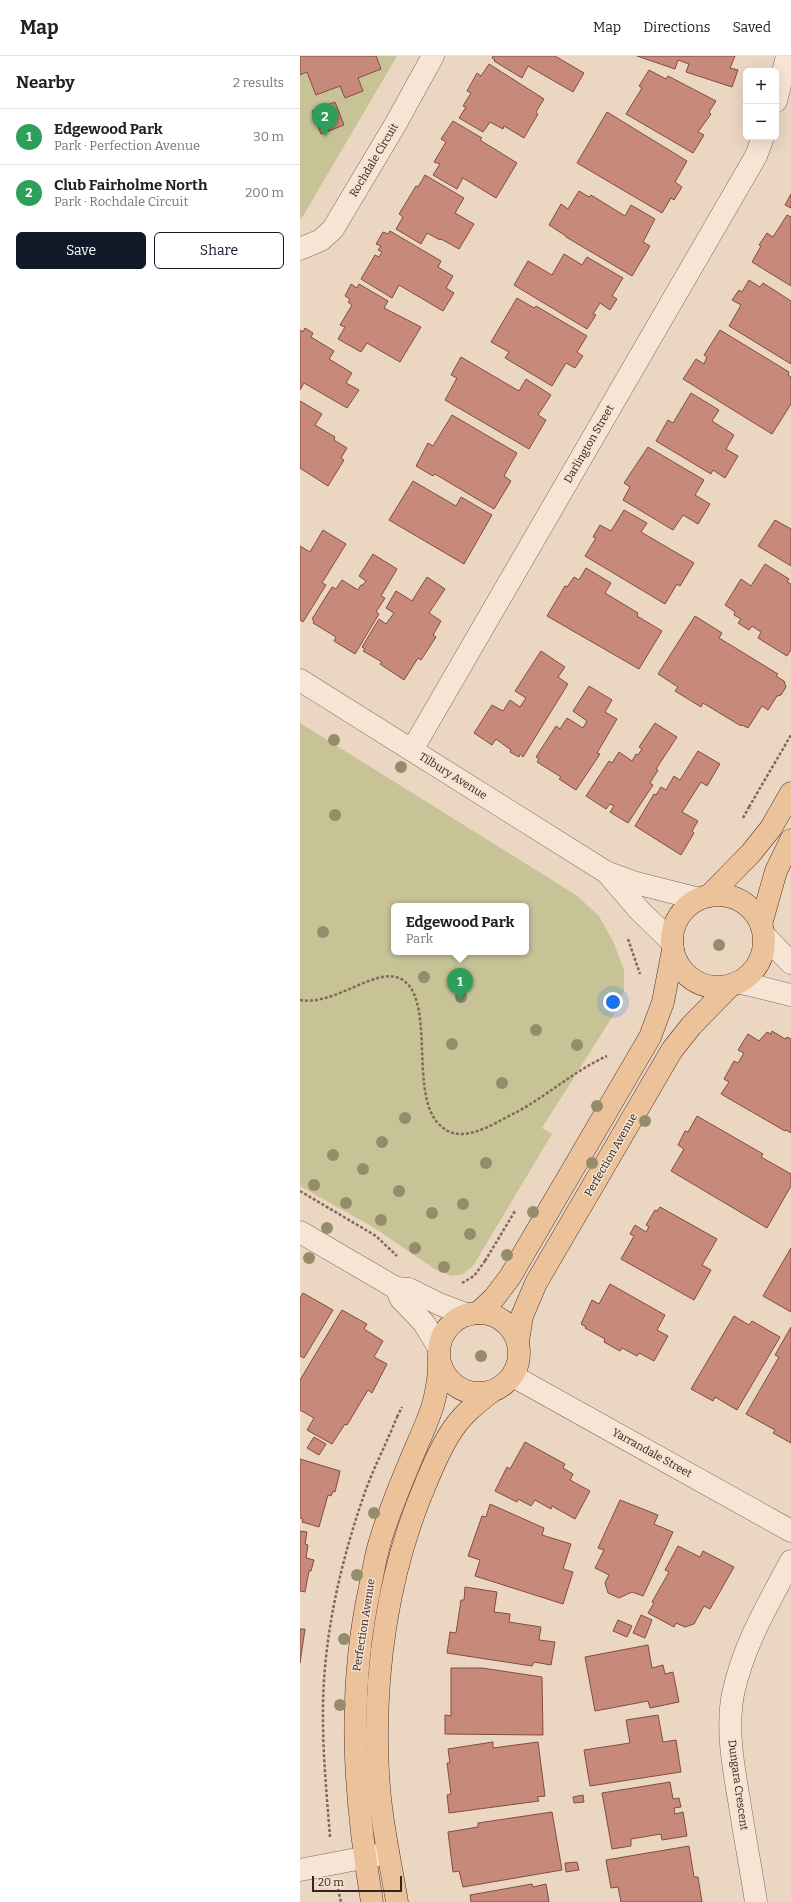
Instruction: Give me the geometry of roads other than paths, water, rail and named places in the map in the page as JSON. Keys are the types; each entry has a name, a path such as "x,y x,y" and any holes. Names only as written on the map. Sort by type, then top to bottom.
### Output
{"main road":[{"path":"473,1314 488,1314 507,1324 518,1341 519,1360 513,1376 506,1383 491,1392 480,1394 468,1392 449,1380 443,1370 439,1354 442,1337 448,1327 457,1320 473,1314 494,1298 510,1277 650,1037 663,1002 674,928 679,916 688,906 704,897 751,853 771,828 791,793"},
{"path":"672,946 678,965 688,976 701,984 716,987 735,984 750,974 758,962 763,949 762,930 776,871 791,840"},
{"path":"704,897 722,895 735,898 750,909 762,930"},
{"name":"Perfection Avenue","path":"518,1341 522,1316 536,1283 672,1050 691,1026 735,984"},
{"name":"Perfection Avenue","path":"372,1902 364,1856 354,1736 356,1682 360,1641 378,1548 397,1492 430,1414 437,1387 439,1354"},
{"name":"Perfection Avenue","path":"397,1902 388,1853 378,1775 377,1736 382,1648 392,1595 411,1522 433,1466 452,1430 467,1411 491,1392"}],"street":[{"name":"Rochdale Circuit","path":"300,249 320,240 333,229 395,125 433,56"},
{"path":"779,89 787,56"},
{"name":"Darlington Street","path":"412,750 756,156 762,140"},
{"name":"Tilbury Avenue","path":"300,680 606,872 642,884 704,897"},
{"name":"Tilbury Avenue","path":"606,872 672,946"},
{"path":"762,930 791,962"},
{"path":"735,984 791,996"},
{"path":"300,1232 396,1288 409,1289 439,1304 473,1314"},
{"path":"396,1288 401,1299 424,1323 439,1354"},
{"name":"Yarrandale Street","path":"513,1376 791,1531"},
{"name":"Dungara Crescent","path":"756,1902 733,1765 730,1731 733,1695 741,1663 754,1630 791,1561"},
{"path":"300,1870 364,1856 388,1853"}],"place":[{"name":"Club Fairholme North","path":"325,136"},
{"name":"Edgewood Park","path":"460,1001"}]}
